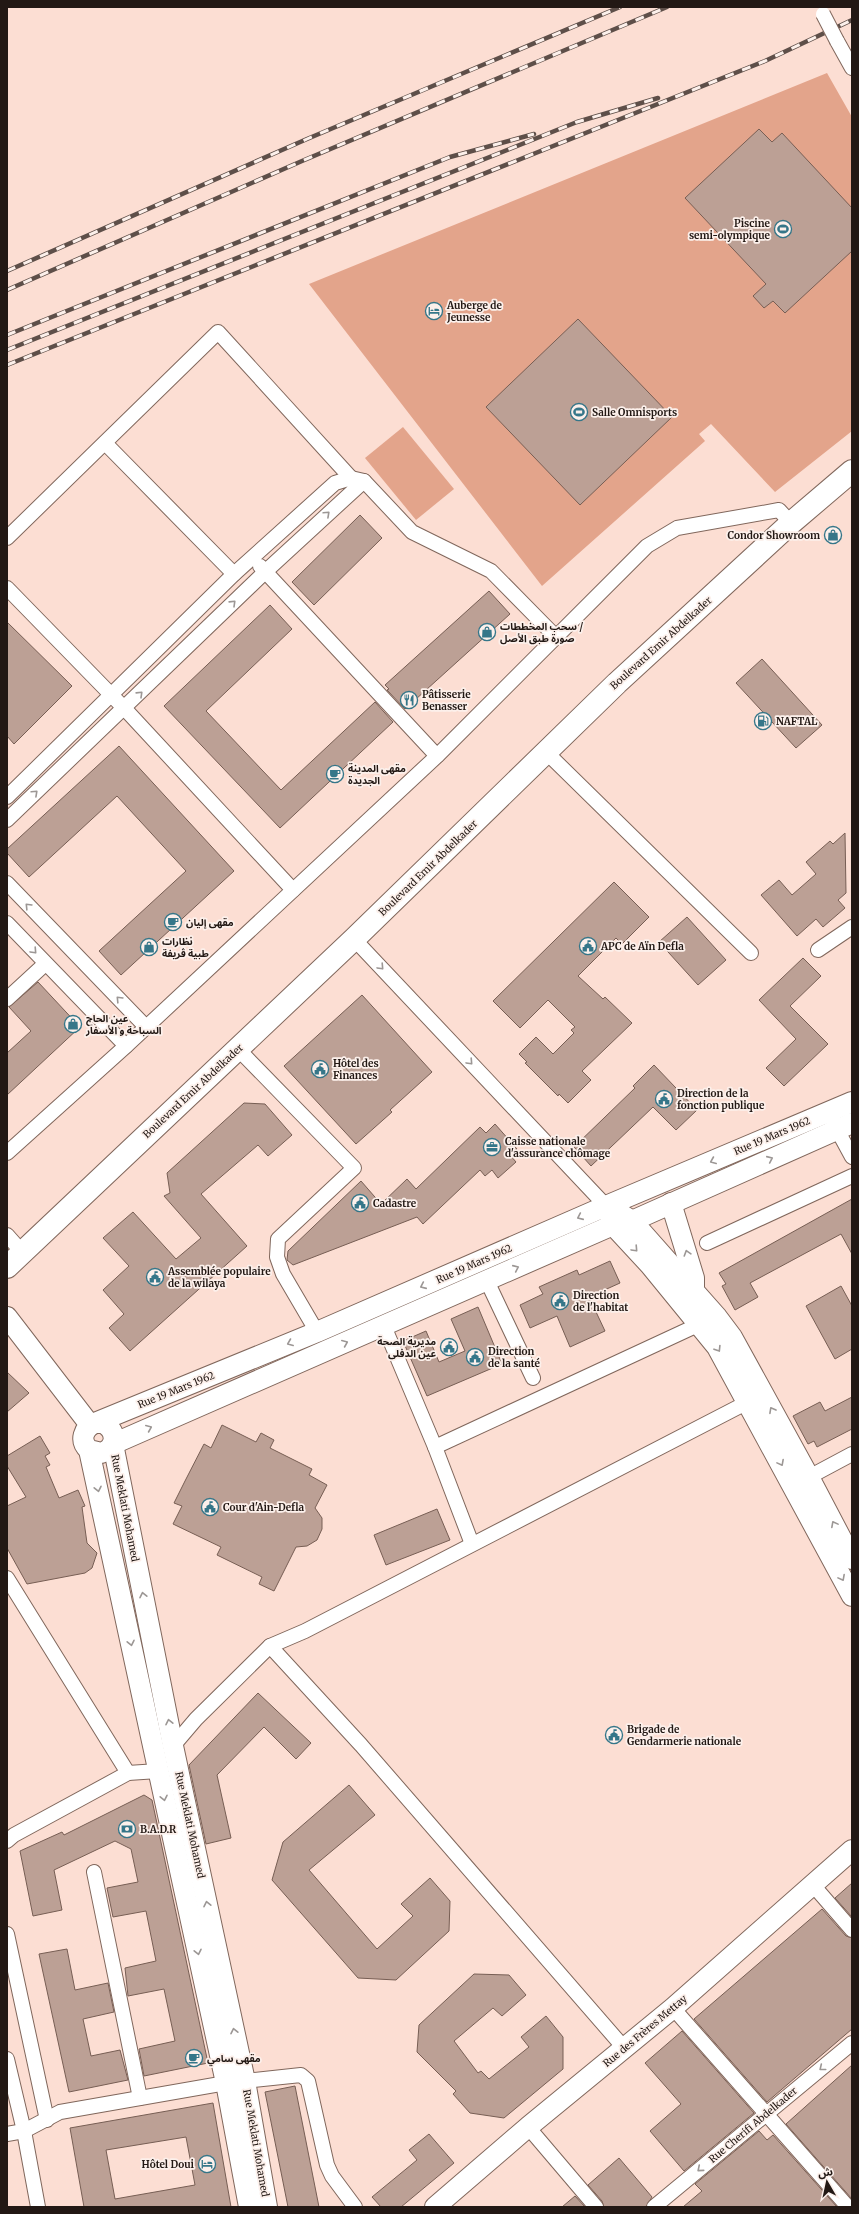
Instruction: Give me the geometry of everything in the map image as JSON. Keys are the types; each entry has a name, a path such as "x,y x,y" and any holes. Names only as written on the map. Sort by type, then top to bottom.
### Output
{"main road":[{"name":"Boulevard Emir Abdelkader","path":"7,1267 354,939 547,753 617,683 791,523 852,471"}],"street":[{"path":"822,11 852,68"},
{"path":"7,538 218,332 357,479 412,532 490,572 517,596 555,636"},
{"path":"105,443 234,574"},
{"path":"7,797 234,574 335,483 357,479"},
{"path":"7,820 125,709 266,571 357,479"},
{"path":"7,1153 126,1046 437,756 555,636 647,546 677,528 779,510 791,523"},
{"path":"252,558 266,571 437,756"},
{"path":"7,588 111,694 293,890"},
{"path":"547,753 751,954"},
{"path":"7,883 146,1027"},
{"path":"7,923 126,1046"},
{"path":"818,950 852,927"},
{"path":"354,939 606,1206 632,1221 694,1291 732,1337 852,1559"},
{"path":"7,999 45,964"},
{"path":"238,1049 354,1168 278,1239 277,1257 283,1274 317,1332"},
{"name":"Rue 19 Mars 1962","path":"113,1444 613,1225 632,1221 671,1203 839,1121 852,1102"},
{"path":"839,1121 852,1157"},
{"name":"Rue 19 Mars 1962","path":"92,1424 317,1332 606,1206 839,1121"},
{"path":"707,1243 852,1176"},
{"path":"671,1203 694,1278 694,1291"},
{"path":"606,1206 613,1225 700,1324 716,1347 748,1402 852,1596"},
{"path":"7,1235 22,1252"},
{"path":"487,1281 533,1378"},
{"path":"7,1317 92,1424"},
{"path":"435,1447 700,1324"},
{"path":"384,1326 435,1447 472,1544"},
{"path":"174,1746 196,1719 270,1646 305,1631 748,1402"},
{"path":"103,1423 112,1430 114,1438 113,1444 110,1448 101,1453 89,1450 86,1447 83,1437 86,1429 92,1424 103,1423"},
{"name":"Rue Meklati Mohamed","path":"113,1444 174,1746 235,2082 250,2207"},
{"name":"Rue Meklati Mohamed","path":"89,1450 158,1771 267,2207"},
{"path":"809,1477 852,1454"},
{"path":"7,1578 128,1773"},
{"path":"270,1646 361,1745 625,2049"},
{"path":"7,1840 128,1773 158,1771"},
{"name":"Rue des Frères Mettay","path":"435,2207 528,2127 625,2049 673,2008 852,1850"},
{"path":"94,1872 140,2098"},
{"path":"813,1885 852,1930"},
{"path":"7,1934 47,2120"},
{"path":"673,2008 848,2207"},
{"name":"Rue Cherifi Abdelkader","path":"654,2207 766,2113 852,2044"},
{"path":"7,2059 24,2130 38,2207"},
{"path":"7,2134 24,2130 47,2120 60,2112 235,2082 301,2075 308,2082 327,2165 332,2176 355,2207"},
{"path":"528,2127 596,2207"}],"shaded area":[{"path":"827,73 852,117 852,431 775,492 711,424 699,434 705,441 542,586 309,284"},
{"path":"403,427 454,489 416,520 365,458"}],"building":[{"name":"Piscine semi-olympique","path":"759,129 772,142 782,133 852,208 852,251 785,313 773,301 764,308 753,296 766,284 685,198"},
{"name":"Salle Omnisports","path":"578,319 672,417 580,505 486,407"},
{"path":"360,515 382,538 314,605 292,582"},
{"path":"489,591 510,614 405,709 387,690 389,689 385,685"},
{"path":"270,605 292,629 206,711 281,790 375,702 393,722 280,828 164,706"},
{"path":"7,622 72,686 14,744 7,736"},
{"path":"762,659 822,725 796,748 736,683"},
{"path":"119,746 234,871 121,975 99,951 186,871 117,796 29,877 7,853 7,849"},
{"path":"845,833 846,893 838,900 845,908 823,927 816,919 797,936 761,895 779,880 792,895 816,874 806,862 830,841 833,844"},
{"path":"614,882 649,917 622,944 616,938 578,976 603,999 605,997 632,1023 582,1071 591,1080 568,1103 559,1094 558,1096 525,1063 527,1062 519,1054 536,1037 553,1054 574,1033 571,1030 575,1027 548,1000 520,1028 493,1001"},
{"path":"687,917 726,960 698,985 659,942"},
{"path":"803,958 821,976 790,1006 828,1044 784,1086 766,1068 796,1039 759,1000"},
{"path":"38,982 80,1027 7,1095 7,1053 31,1031 9,1007"},
{"name":"Hôtel des Finances","path":"362,995 432,1072 390,1110 392,1112 356,1144 284,1066"},
{"path":"654,1065 697,1110 676,1130 653,1107 591,1166 574,1147 635,1088 633,1086"},
{"path":"244,1103 265,1104 292,1135 268,1156 258,1145 201,1194 247,1246 130,1351 109,1328 124,1314 103,1290 129,1266 103,1238 133,1212 176,1259 201,1238 164,1196 170,1193 167,1173"},
{"path":"495,1124 517,1149 510,1155 516,1162 498,1178 492,1170 485,1176 480,1170 423,1224 417,1217 293,1265 287,1260 288,1251 361,1181 381,1204 407,1179 416,1189 480,1127 486,1133"},
{"path":"852,1199 852,1254 841,1234 750,1283 758,1297 735,1310 722,1286 726,1284 719,1273"},
{"name":"Direction de l'habitat","path":"610,1261 620,1283 589,1297 605,1331 570,1347 557,1316 530,1328 520,1305 543,1294 539,1287 577,1270 579,1275"},
{"path":"841,1286 852,1306 852,1349 835,1359 806,1306"},
{"name":"Direction de la santé","path":"478,1307 502,1364 427,1396 403,1341 426,1331 439,1362 465,1351 451,1319"},
{"path":"7,1372 29,1393 7,1412"},
{"path":"852,1397 852,1429 817,1447 814,1441 808,1444 793,1416 820,1402 825,1411"},
{"name":"Cour d'Ain-Defla","path":"222,1425 256,1442 261,1433 274,1440 270,1448 312,1469 309,1475 327,1485 315,1508 322,1518 322,1529 317,1540 307,1546 296,1547 274,1591 259,1584 262,1577 217,1555 221,1547 173,1524 182,1506 174,1503 204,1444 211,1448"},
{"path":"40,1436 50,1453 45,1456 50,1465 46,1467 59,1498 78,1490 85,1506 82,1507 87,1543 97,1553 92,1568 85,1573 27,1584 7,1548 7,1506 26,1497 7,1466 7,1456"},
{"path":"437,1509 450,1540 386,1565 374,1535"},
{"path":"258,1693 311,1743 296,1759 264,1727 217,1775 231,1838 206,1844 189,1765"},
{"path":"349,1785 375,1815 309,1870 377,1949 413,1916 401,1904 430,1878 450,1901 449,1931 396,1980 358,1978 272,1880 283,1842"},
{"path":"144,1795 152,1800 208,2063 144,2076 139,2049 175,2041 164,1989 128,1996 125,1968 156,1961 146,1911 113,1917 107,1888 138,1882 131,1849 115,1841 54,1870 62,1910 33,1916 20,1851 62,1832 64,1835"},
{"path":"852,1883 852,1917 835,1898"},
{"path":"822,1909 846,1936 852,1938 852,2029 767,2102 694,2019"},
{"path":"67,1949 75,1990 108,1983 114,2012 83,2019 91,2056 120,2050 128,2080 69,2092 39,1954"},
{"path":"474,1974 509,1975 526,1995 502,2016 493,2008 454,2041 478,2073 481,2071 489,2079 529,2047 521,2037 546,2016 563,2037 563,2069 504,2118 470,2113 453,2094 456,2091 417,2052 419,2025"},
{"path":"682,2031 754,2113 684,2171 650,2131 681,2104 645,2063"},
{"path":"852,2065 852,2199 786,2124"},
{"path":"295,2086 319,2207 288,2207 265,2092"},
{"path":"213,2103 231,2207 84,2207 70,2128","holes":["186,2137 195,2185 115,2199 106,2150"]},
{"path":"759,2131 767,2140 773,2135 837,2207 683,2207 702,2191 695,2184"},
{"path":"429,2134 454,2163 401,2207 381,2207 372,2197 417,2160 409,2150"},
{"path":"619,2158 652,2197 646,2207 604,2207 602,2201 588,2185"},
{"path":"575,2196 585,2207 562,2207"}],"railway":[{"path":"7,271 307,139 620,7"},
{"path":"7,290 302,161 667,7"},
{"path":"7,365 765,61 852,20"},
{"path":"7,350 577,122 658,98"},
{"path":"7,335 450,157 534,134"}],"place":[{"name":"Piscine semi-olympique","path":"783,229"},
{"name":"Auberge de Jeunesse","path":"434,311"},
{"name":"Salle Omnisports","path":"579,412"},
{"name":"Condor Showroom","path":"833,535"},
{"name":"سحب المخططات / صورة طبق الأصل","path":"487,632"},
{"name":"Pâtisserie Benasser","path":"409,700"},
{"name":"NAFTAL","path":"763,721"},
{"name":"مقهى المدينة الجديدة","path":"335,774"},
{"name":"مقهى إليان","path":"173,922"},
{"name":"APC de Aïn Defla","path":"588,946"},
{"name":"نظارات طبية ڨريفة","path":"149,947"},
{"name":"عين الحاج السباحة و الأسفار","path":"73,1024"},
{"name":"Hôtel des Finances","path":"320,1069"},
{"name":"Direction de la fonction publique","path":"664,1099"},
{"name":"Caisse nationale d'assurance chômage","path":"492,1147"},
{"name":"Cadastre","path":"360,1203"},
{"name":"Assemblée populaire de la wilaya","path":"155,1277"},
{"name":"Direction de l'habitat","path":"560,1301"},
{"name":"مديرية الصحة عين الدفلى","path":"449,1347"},
{"name":"Direction de la santé","path":"475,1357"},
{"name":"Cour d'Ain-Defla","path":"210,1507"},
{"name":"Brigade de Gendarmerie nationale","path":"614,1735"},
{"name":"B.A.D.R","path":"127,1829"},
{"name":"مقهى سامي","path":"194,2058"},
{"name":"Hôtel Doui","path":"207,2164"}]}
